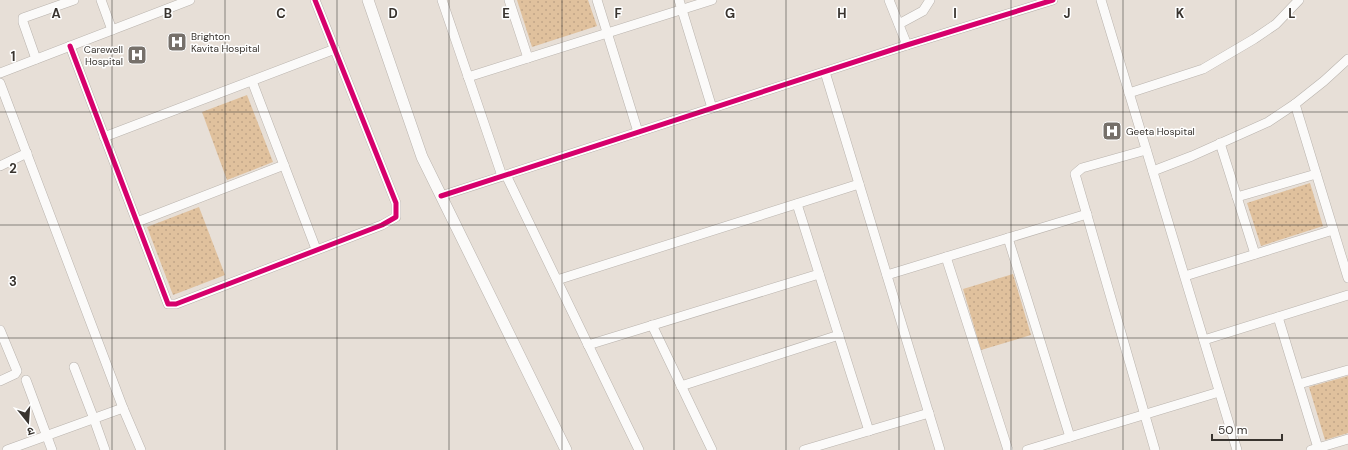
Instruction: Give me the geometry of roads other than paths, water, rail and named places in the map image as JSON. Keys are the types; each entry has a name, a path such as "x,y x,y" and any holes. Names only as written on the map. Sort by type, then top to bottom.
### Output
{"street":[{"path":"36,59 23,22 23,18 74,0"},
{"path":"101,0 112,30"},
{"path":"0,73 190,0"},
{"path":"70,46 168,304 172,304 184,301 316,249 382,225 396,217 396,203 315,0"},
{"path":"368,0 422,157 566,450"},
{"path":"442,0 504,176 557,280 638,450"},
{"path":"509,0 528,58"},
{"path":"597,0 638,132"},
{"path":"678,0 712,108"},
{"path":"468,77 712,0"},
{"path":"889,0 907,45"},
{"path":"899,24 924,11 930,0"},
{"path":"1019,0 1022,10"},
{"path":"441,196 907,45 1053,0"},
{"path":"1101,0 1237,450"},
{"path":"1129,93 1203,69 1276,24 1299,0"},
{"path":"104,137 335,49"},
{"path":"1153,171 1192,156 1268,122 1295,104 1324,81 1348,59"},
{"path":"825,72 940,450"},
{"path":"252,81 316,249"},
{"path":"0,83 123,408 141,450"},
{"path":"1295,104 1348,278"},
{"path":"1220,143 1255,254"},
{"path":"1146,150 1082,168 1075,174 1155,450"},
{"path":"0,166 26,153"},
{"path":"137,222 284,165"},
{"path":"1237,197 1316,174"},
{"path":"557,280 859,184"},
{"path":"797,204 869,431"},
{"path":"887,275 1087,214"},
{"path":"1185,276 1333,230"},
{"path":"1008,238 1070,437"},
{"path":"946,257 1008,450"},
{"path":"588,345 819,274"},
{"path":"1204,340 1348,295"},
{"path":"1278,317 1299,384 1314,449 1348,439"},
{"path":"652,325 712,450"},
{"path":"0,330 17,371 15,374 0,381"},
{"path":"681,386 839,335"},
{"path":"74,367 105,450"},
{"path":"1299,384 1348,370"},
{"path":"26,380 52,450"},
{"path":"1028,450 1219,392"},
{"path":"7,450 123,408"},
{"path":"804,450 929,414"}],"place":[{"name":"Brighton Kavita Hospital","path":"177,42"},
{"name":"Carewell Hospital","path":"137,55"},
{"name":"Geeta Hospital","path":"1112,131"}]}
